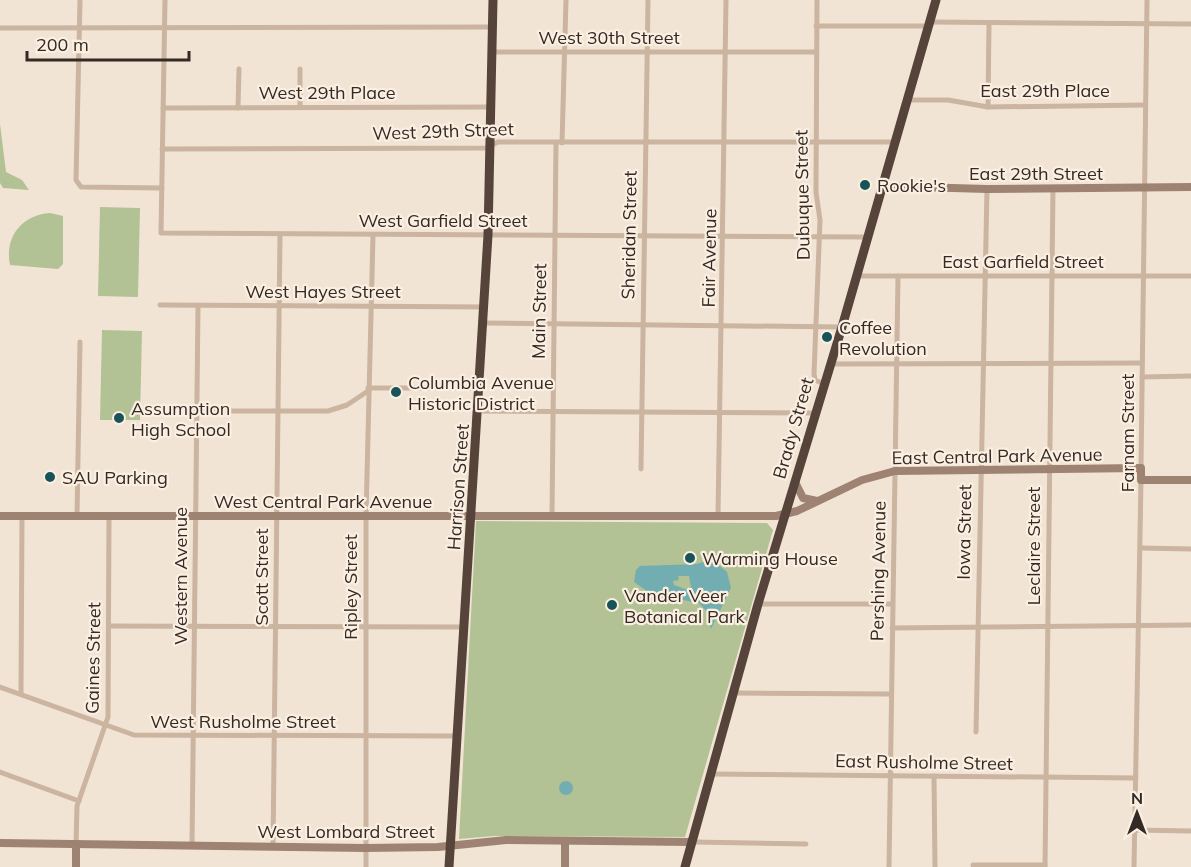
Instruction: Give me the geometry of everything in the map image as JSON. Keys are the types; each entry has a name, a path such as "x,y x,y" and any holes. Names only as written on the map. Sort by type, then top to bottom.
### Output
{"highway":[{"name":"Harrison Street","path":"449,867 485,307 491,146 493,0"},
{"name":"Brady Street","path":"685,867 758,604 842,327 936,0"}],"street":[{"path":"80,0 76,180 81,187 162,188 165,0"},
{"name":"Main Street","path":"552,516 555,235 566,0"},
{"name":"Sheridan Street","path":"641,470 648,0"},
{"name":"Fair Avenue","path":"718,516 722,412 726,0"},
{"name":"Dubuque Street","path":"817,0 816,142 819,238 815,377 818,382 824,384"},
{"name":"Farnam Street","path":"1134,867 1141,548 1147,0"},
{"path":"816,26 989,23 1191,24"},
{"path":"988,106 989,23"},
{"path":"0,28 492,27"},
{"name":"West 30th Street","path":"492,52 816,52"},
{"path":"238,108 239,69"},
{"path":"300,69 300,107"},
{"name":"East 29th Place","path":"908,100 948,100 988,106 1145,105"},
{"name":"West 29th Place","path":"163,108 492,106"},
{"name":"West 29th Street","path":"162,149 491,146 498,142 725,143"},
{"path":"725,143 896,142"},
{"name":"East 29th Street","path":"882,186 987,189 1191,187"},
{"name":"West Garfield Street","path":"162,188 161,233 724,237"},
{"name":"Leclaire Street","path":"1045,866 1053,188"},
{"name":"Iowa Street","path":"976,732 987,189"},
{"name":"Scott Street","path":"273,847 280,235"},
{"name":"Ripley Street","path":"366,867 366,516 373,235"},
{"path":"724,237 866,237"},
{"name":"East Garfield Street","path":"856,276 1191,276"},
{"name":"Pershing Avenue","path":"889,867 898,276"},
{"name":"West Hayes Street","path":"160,306 485,307"},
{"name":"Western Avenue","path":"192,846 198,306"},
{"path":"484,323 842,327"},
{"path":"77,516 80,342"},
{"path":"829,364 1142,363"},
{"path":"1142,376 1191,376"},
{"path":"197,411 328,411 347,405 368,390 480,388"},
{"path":"479,411 815,413"},
{"name":"East Central Park Avenue","path":"718,516 784,515 862,480 895,471 981,468 1141,468"},
{"path":"1141,480 1191,480"},
{"path":"795,482 803,498 819,500"},
{"name":"West Central Park Avenue","path":"0,516 718,516"},
{"path":"21,694 22,516"},
{"name":"Gaines Street","path":"76,867 79,801 106,725 109,516"},
{"path":"1141,548 1191,549"},
{"path":"758,604 892,604"},
{"path":"892,628 1191,625"},
{"path":"109,626 465,627"},
{"name":"West Rusholme Street","path":"0,687 134,735 459,736"},
{"path":"735,693 890,694"},
{"path":"0,772 79,801"},
{"name":"East Rusholme Street","path":"711,774 1136,778"},
{"path":"934,776 934,867"},
{"path":"1135,830 1191,831"},
{"name":"West Lombard Street","path":"0,843 366,848 451,846 506,840 692,842"},
{"path":"565,841 565,867"},
{"path":"692,842 806,844"},
{"path":"973,865 1045,866"}],"green space":[{"path":"0,124 6,172 22,180 29,190 3,188 0,183"},
{"path":"100,207 140,208 138,297 98,296"},
{"path":"50,213 63,216 63,264 58,269 10,265 10,245 17,229 31,218"},
{"path":"102,330 142,331 140,420 100,420"},
{"name":"Vander Veer Botanical Park","path":"476,521 767,523 773,530 685,837 494,836 459,839"}],"water":[{"path":"711,559 727,572 731,588 711,629 706,611 699,603 651,594 634,582 636,570 640,566 697,564","holes":["678,576 689,576 691,587 685,589 674,585 673,581 679,580"]},
{"path":"563,781 569,781 573,788 569,795 563,795 559,791 559,785"}],"place":[{"name":"Rookie's","path":"865,185"},
{"name":"Coffee Revolution","path":"827,337"},
{"name":"Columbia Avenue Historic District","path":"396,392"},
{"name":"Assumption High School","path":"119,418"},
{"name":"SAU Parking","path":"50,477"},
{"name":"Warming House","path":"690,558"},
{"name":"Vander Veer Botanical Park","path":"612,605"}]}
